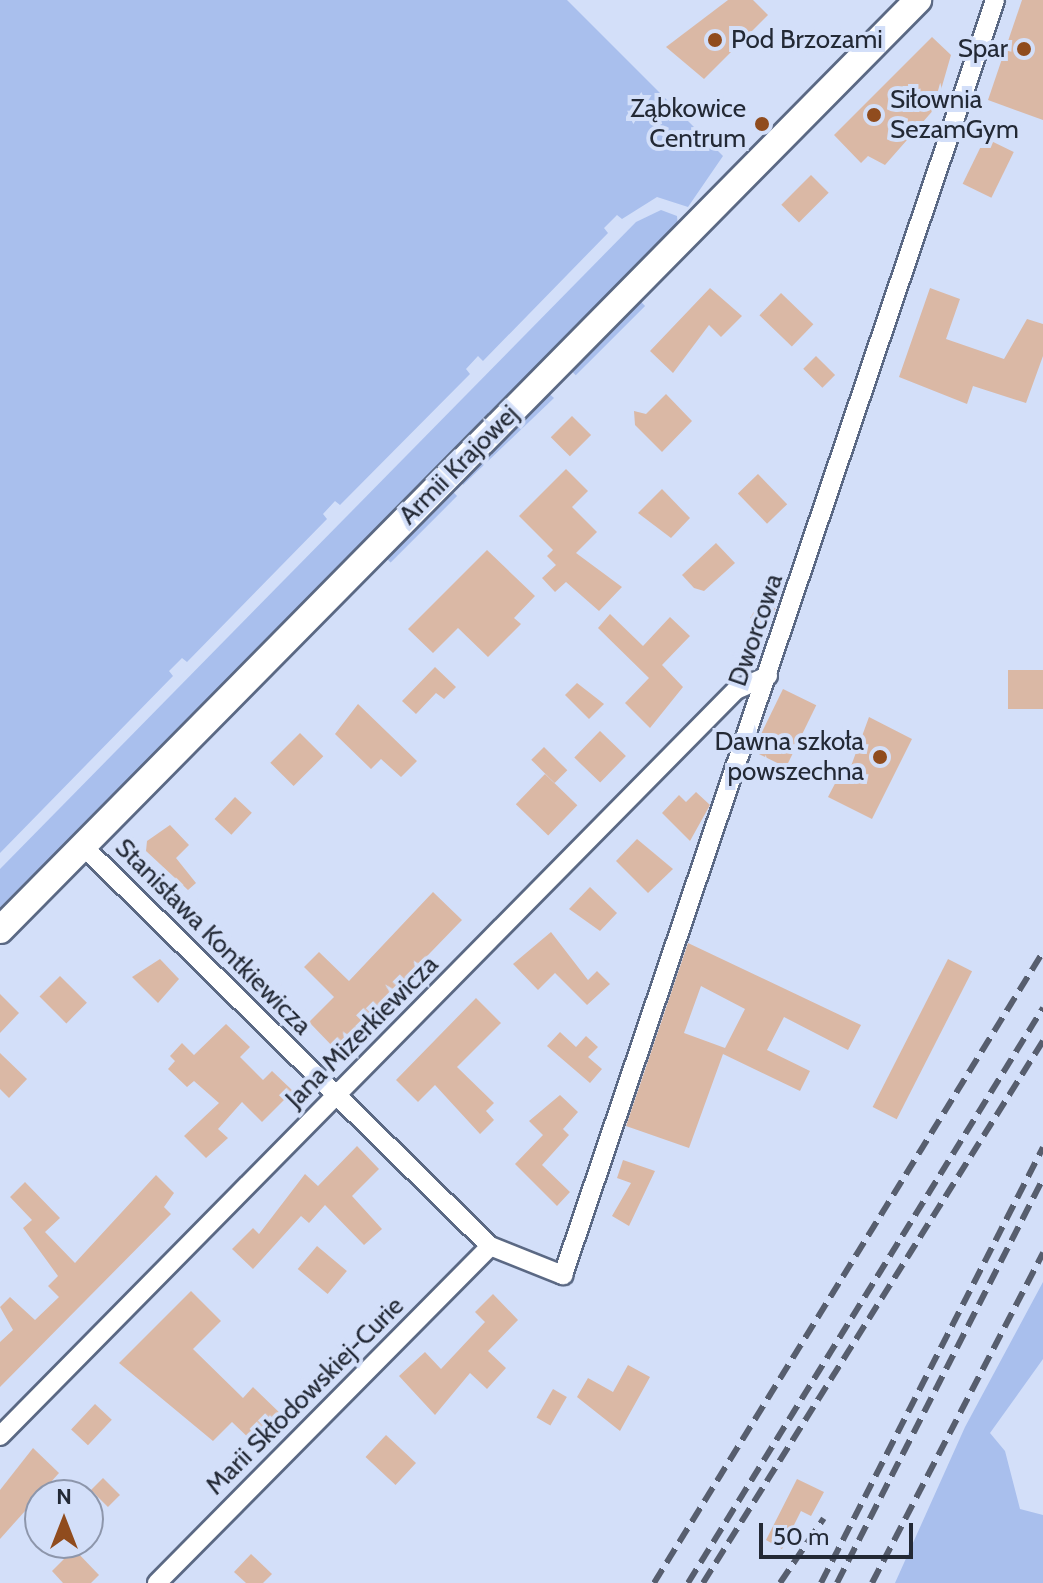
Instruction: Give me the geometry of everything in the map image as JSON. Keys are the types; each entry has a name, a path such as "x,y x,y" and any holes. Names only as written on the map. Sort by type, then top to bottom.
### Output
{"main road":[{"name":"Armii Krajowej","path":"0,930 918,0"}],"street":[{"name":"Dworcowa","path":"563,1275 995,0"},
{"name":"Jana Mizerkiewicza","path":"0,1436 736,690 768,676"},
{"name":"Stanisława Kontkiewicza","path":"83,846 490,1246 563,1275"},
{"name":"Marii Skłodowskiej-Curie","path":"157,1583 490,1246"}],"shaded area":[{"path":"0,0 567,0 723,156 688,207 657,197 622,219 617,215 604,228 608,233 483,361 478,356 466,369 470,374 340,505 335,501 323,514 327,519 187,662 182,658 169,671 173,676 0,853"},
{"path":"661,210 677,216 678,227 0,913 0,869 636,222"},
{"path":"638,299 645,306 576,375 569,368"},
{"path":"547,392 554,398 463,485 460,479"},
{"path":"450,489 457,496 391,563 384,555"},
{"path":"1043,1282 1043,1359 990,1433 1005,1451 1020,1509 1043,1515 1043,1583 895,1583 965,1427"}],"building":[{"name":"Pod Brzozami","path":"728,0 753,0 768,15 704,79 666,47"},
{"name":"Spar","path":"1022,0 1043,0 1043,120 988,100"},
{"path":"932,37 951,55 936,107 885,165 868,156 861,163 834,135"},
{"path":"985,138 1014,152 991,198 963,184"},
{"path":"811,175 829,193 799,222 781,205"},
{"path":"710,288 742,316 721,337 709,325 673,373 650,351"},
{"path":"930,288 960,299 946,339 1004,359 1027,319 1043,324 1043,356 1026,403 973,386 967,404 899,377"},
{"path":"781,293 813,324 792,347 759,315"},
{"path":"816,356 835,375 822,388 803,369"},
{"path":"666,394 692,421 662,452 635,425 634,411 646,414"},
{"path":"572,416 591,435 570,456 551,437"},
{"path":"566,469 588,491 572,507 597,532 576,553 622,587 599,611 566,582 555,592 542,578 556,565 547,556 553,550 519,516"},
{"path":"758,474 787,504 767,524 738,493"},
{"path":"662,489 690,518 671,538 638,513"},
{"path":"716,543 735,563 704,591 694,588 682,575"},
{"path":"487,550 535,596 514,618 521,624 488,657 458,628 433,653 408,629"},
{"path":"761,600 776,609 765,627 750,618"},
{"path":"610,614 643,646 670,617 690,636 662,665 683,687 650,728 625,703 649,678 598,628"},
{"path":"435,667 456,687 444,699 436,693 416,714 402,701"},
{"path":"1008,670 1043,670 1043,709 1008,709"},
{"path":"577,683 604,704 589,719 565,695"},
{"path":"783,689 816,705 786,767 753,751"},
{"path":"358,704 417,761 401,777 381,759 371,769 335,734"},
{"name":"Dawna szkoła powszechna","path":"869,717 912,739 872,819 828,797 840,774 847,777"},
{"path":"600,731 626,756 600,783 574,758"},
{"path":"300,733 323,756 294,786 270,763"},
{"path":"544,747 567,770 555,783 531,760"},
{"path":"545,774 577,805 548,835 516,804"},
{"path":"696,792 710,805 690,841 662,813 679,795 686,802"},
{"path":"235,797 252,813 231,835 215,819"},
{"path":"170,825 189,845 176,858 196,883 188,890 146,851 147,841"},
{"path":"637,839 673,869 648,893 616,861"},
{"path":"590,887 617,913 600,931 569,909"},
{"path":"433,892 462,920 336,1050 309,1022 334,997 304,967 319,952 349,981"},
{"path":"551,932 588,980 597,971 610,984 587,1005 555,973 538,990 513,964"},
{"path":"688,943 861,1025 848,1050 784,1017 767,1050 810,1071 800,1091 723,1054 689,1148 626,1126","holes":["701,986 745,1009 725,1048 684,1033"]},
{"path":"160,959 179,979 158,1003 132,977"},
{"path":"948,959 972,971 897,1119 873,1107"},
{"path":"60,976 87,1003 66,1023 39,997"},
{"path":"0,994 19,1013 0,1033"},
{"path":"476,998 501,1023 457,1067 494,1103 486,1111 494,1120 480,1134 435,1085 418,1102 396,1080"},
{"path":"226,1024 250,1047 240,1057 263,1080 272,1071 293,1091 262,1122 242,1102 218,1129 228,1138 206,1158 184,1136 219,1103 194,1081 187,1087 168,1069 175,1061 170,1056 182,1043 194,1055"},
{"path":"560,1032 576,1047 586,1036 598,1047 588,1057 602,1069 590,1083 547,1046"},
{"path":"0,1053 27,1079 9,1098 0,1089"},
{"path":"560,1095 578,1112 563,1129 569,1135 542,1165 570,1192 557,1206 515,1164 543,1135 529,1121"},
{"path":"357,1146 379,1169 352,1196 382,1229 364,1245 325,1205 309,1223 301,1216 253,1269 232,1249 253,1228 259,1234 305,1174 318,1186"},
{"path":"623,1160 655,1171 629,1226 612,1216 631,1183 617,1178"},
{"path":"156,1175 174,1193 164,1207 171,1214 0,1387 0,1342 13,1330 0,1307 10,1297 35,1320 59,1297 48,1286 58,1276 23,1228 32,1220 10,1197 25,1182 60,1218 45,1232 75,1263"},
{"path":"317,1246 347,1271 328,1294 298,1269"},
{"path":"191,1291 221,1321 193,1349 243,1398 253,1387 283,1416 255,1444 232,1422 213,1441 119,1363"},
{"path":"493,1294 518,1320 488,1351 506,1368 487,1389 470,1373 435,1415 399,1376 425,1352 441,1369 485,1322 475,1312"},
{"path":"628,1365 650,1377 620,1431 577,1397 588,1378 613,1392"},
{"path":"553,1389 567,1397 550,1426 536,1418"},
{"path":"95,1404 112,1420 88,1445 71,1430"},
{"path":"386,1435 416,1463 396,1485 366,1457"},
{"path":"33,1448 59,1473 54,1479 24,1479 24,1512 0,1539 0,1490"},
{"path":"103,1478 120,1495 108,1507 104,1503"},
{"path":"797,1479 824,1492 811,1516 801,1511 782,1549 766,1540"},
{"path":"251,1554 272,1574 263,1583 246,1583 234,1572"},
{"path":"64,1559 84,1559 99,1575 91,1583 63,1583 52,1571"}],"railway":[{"path":"654,1583 1043,952"},
{"path":"688,1583 1043,1008"},
{"path":"703,1583 1043,1041"},
{"path":"821,1583 1043,1147"},
{"path":"837,1583 1043,1179"},
{"path":"872,1583 1043,1253"},
{"path":"780,1583 824,1518"}],"place":[{"name":"Pod Brzozami","path":"715,40"},
{"name":"Spar","path":"1024,49"},
{"name":"Siłownia SezamGym","path":"874,115"},
{"name":"Ząbkowice Centrum","path":"762,124"},
{"name":"Dawna szkoła powszechna","path":"880,757"}]}
